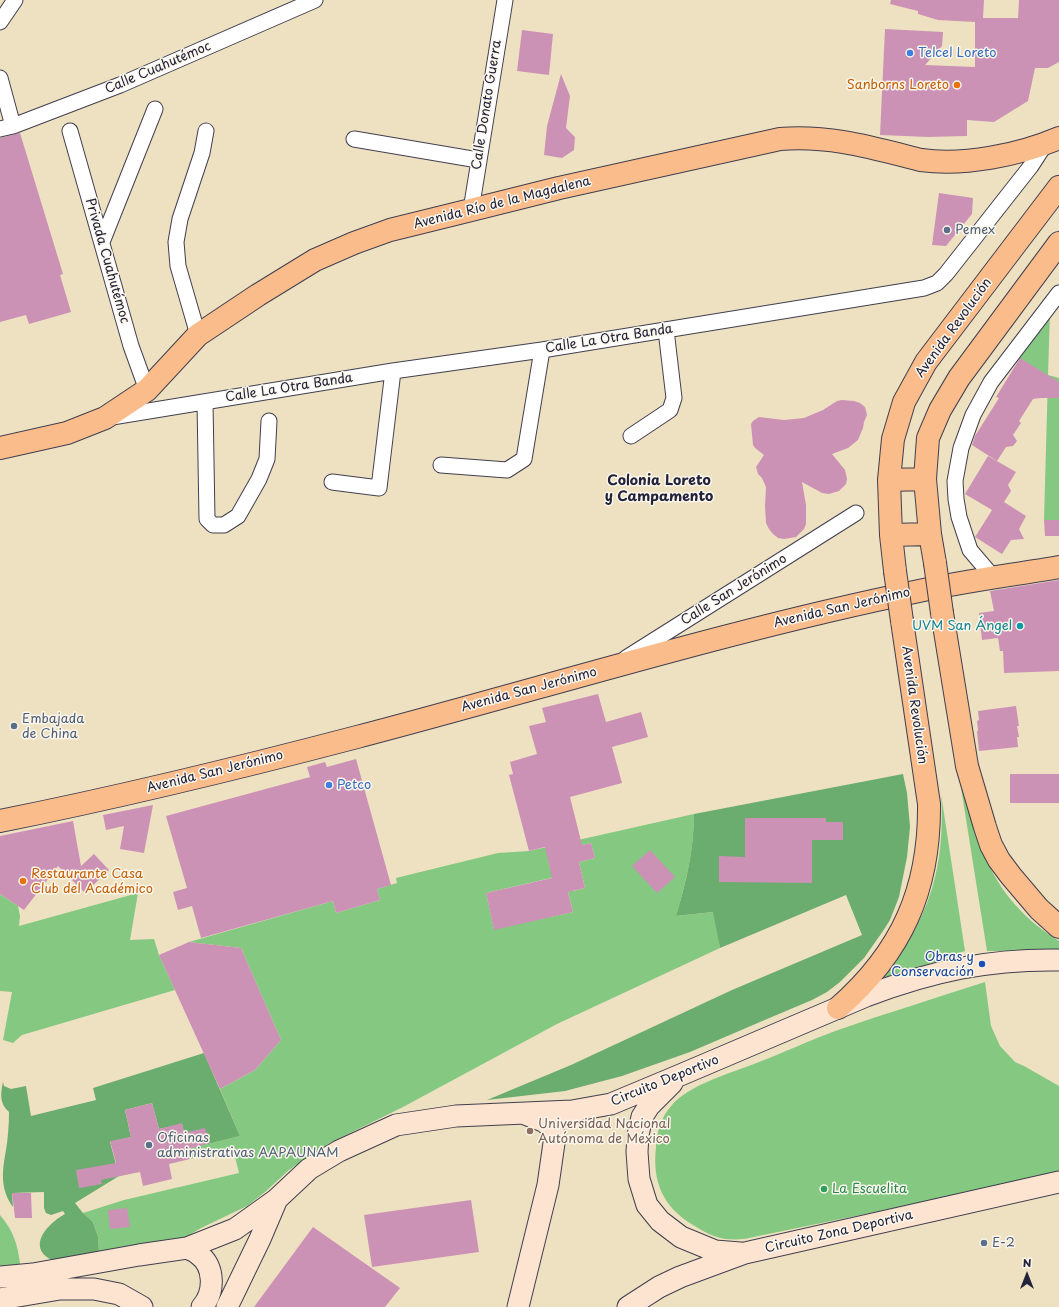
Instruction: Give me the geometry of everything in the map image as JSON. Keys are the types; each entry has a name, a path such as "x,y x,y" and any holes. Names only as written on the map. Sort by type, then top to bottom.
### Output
{"main road":[{"name":"Avenida Río de la Magdalena","path":"0,448 66,433 105,418 147,390 198,335 258,295 321,258 354,243 390,230 559,188 780,139 808,138 837,140 935,162 952,162 985,158 1031,148 1053,141"},
{"name":"Avenida Revolución","path":"838,1008 868,980 892,947 911,911 918,890 926,855 929,826 929,804 891,535 889,480 893,439 904,402 926,362 1059,187"},
{"path":"1059,243 959,378 940,410 928,438 925,478 930,534 967,766 989,839 999,860 1010,876 1039,909 1059,927"},
{"path":"889,480 925,478"},
{"path":"891,535 930,534"},
{"name":"Avenida San Jerónimo","path":"0,821 98,801 357,737 777,623 918,591 993,577 1059,567"}],"street":[{"path":"0,22 15,0"},
{"name":"Calle Cuahutémoc","path":"7,127 120,85 315,0"},
{"name":"Calle Donato Guerra","path":"471,210 505,0"},
{"path":"0,78 7,127"},
{"path":"102,242 155,110"},
{"name":"Privada Cuahutémoc","path":"70,131 131,346 147,390"},
{"path":"198,335 178,266 176,242 180,219 202,153 206,131"},
{"path":"354,139 478,160"},
{"name":"Calle La Otra Banda","path":"105,418 393,371 542,350 924,288 937,282 946,274 1031,166 1053,141"},
{"path":"993,577 970,550 959,517 955,481 961,448 973,415 991,382 1059,293"},
{"path":"630,436 670,410 674,398 666,330"},
{"path":"441,464 507,470 524,459 542,350"},
{"path":"332,482 379,488 393,371"},
{"path":"205,402 207,519 213,525 224,525 238,516 259,479 267,459 269,421"},
{"name":"Calle San Jerónimo","path":"611,667 856,513"},
{"name":"Circuito Deportivo","path":"227,1307 260,1239 277,1198 309,1169 339,1151 396,1125 456,1116 572,1111 610,1104 894,985 952,969 982,964 1008,961 1059,960"},
{"path":"678,1076 649,1106 642,1118 638,1135 637,1152 639,1179 647,1205 660,1221 681,1237 715,1251 745,1253"},
{"path":"518,1307 548,1185 555,1136 550,1126 543,1121 523,1114"},
{"name":"Circuito Zona Deportiva","path":"628,1307 659,1287 680,1276 745,1253 1059,1182"},
{"path":"0,1277 33,1274 187,1248 235,1229 277,1198"},
{"path":"187,1248 199,1254 204,1260 211,1275 210,1292 208,1299 202,1307"},
{"path":"0,1299 60,1289 94,1289 119,1294 142,1307"}],"green space":[{"path":"1050,311 1048,375 1059,378 1059,520 1044,520 1048,376 1016,356"},
{"path":"903,774 907,793 910,827 907,857 899,897 890,920 883,931 864,958 840,982 827,992 812,1000 690,1052 622,1076 565,1091 487,1100 571,1065 732,990 862,935 846,895 720,948 713,912 676,916 689,866 693,840 694,814"},
{"path":"959,775 985,856 994,875 1009,897 1027,917 1059,941 1059,951 987,951"},
{"path":"941,794 965,951 880,982 896,961 910,938 931,892 941,844"},
{"path":"694,814 693,840 689,865 676,916 714,912 720,948 557,1024 403,1107 330,1143 289,1170 247,1206 201,1228 186,1237 99,1253 98,1237 93,1222 83,1213 124,1200 239,1173 233,1149 190,1159 188,1149 240,1136 220,1089 255,1070 281,1040 241,948 189,942 333,901 336,913 380,900 377,889 397,883 396,878 498,853 529,851","holes":["591,843 595,858 579,862 585,888 573,891 567,865 550,868 547,853","564,875 573,912 494,929 486,893"]},
{"path":"138,893 130,940 154,939 159,955 175,990 22,1035 13,1043 3,1040 12,992 0,991 0,894 18,906 20,916 19,926"},
{"path":"985,982 991,1026 1000,1046 1015,1062 1059,1086 1059,1174 744,1239 724,1239 706,1233 683,1218 667,1202 658,1182 656,1171 655,1160 657,1135 662,1119 668,1110 679,1098 689,1091 710,1080 765,1060 838,1030"},
{"path":"204,1053 240,1136 188,1149 182,1124 159,1129 152,1103 125,1110 131,1137 110,1142 119,1176 75,1203 93,1222 98,1237 99,1253 54,1261 45,1256 41,1250 40,1243 42,1236 58,1218 65,1214 63,1211 51,1215 46,1213 44,1208 44,1192 12,1193 13,1207 6,1194 3,1173 7,1145 9,1112 2,1102 1,1091 3,1082 4,1086 11,1089 26,1086 31,1116 96,1100 93,1088"},
{"path":"0,1215 14,1238 20,1264 0,1266"}],"building":[{"path":"891,0 984,0 983,18 1018,18 1019,0 1059,0 1059,62 1048,68 1035,68 1028,101 994,122 967,120 967,136 928,137 880,135 885,29 943,32 942,46 925,65 975,67 975,22 938,20 918,14 918,11 890,4"},
{"path":"522,30 553,34 549,75 517,71"},
{"path":"561,74 570,96 566,128 575,137 574,150 562,158 544,155 547,126"},
{"path":"20,133 63,274 60,275 71,312 29,324 26,315 0,322 0,138"},
{"name":"Pemex","path":"939,193 973,198 972,214 946,246 932,245"},
{"path":"1020,358 1059,382 1059,398 1033,399 1019,421 1021,423 1013,435 1017,441 1013,446 1006,447 997,461 972,445 975,436 999,398 996,397"},
{"path":"842,400 860,403 865,407 867,415 858,440 848,448 832,454 845,470 847,479 846,484 839,491 829,494 822,493 802,482 806,505 806,524 804,529 796,537 784,539 778,538 769,529 766,523 766,487 762,478 758,474 756,467 764,455 753,445 751,424 759,417 784,420 804,418 823,410 837,401"},
{"path":"988,456 1016,472 1008,485 1011,491 1004,502 1026,516 1019,529 1024,539 1011,540 1002,554 975,537 992,510 965,494"},
{"path":"1044,520 1059,520 1059,536 1045,536"},
{"name":"UVM San Ángel","path":"1059,580 1059,671 1004,673 1003,651 1000,651 998,638 982,640 979,613 994,611 990,591"},
{"path":"598,694 606,722 641,712 648,737 612,747 622,783 570,797 582,845 591,843 595,858 579,862 585,888 568,892 573,912 494,930 486,893 552,878 545,847 529,851 509,775 513,774 510,762 537,754 529,726 546,722 542,708"},
{"path":"1016,706 1019,726 1017,726 1019,737 1017,737 1018,747 979,751 977,731 977,721 979,720 978,711"},
{"path":"356,759 391,885 377,889 380,900 336,913 333,901 201,938 192,906 178,910 173,892 187,888 166,816 310,777 307,767 325,762 327,767"},
{"path":"1010,774 1059,774 1059,803 1010,803"},
{"path":"153,805 144,853 120,849 124,826 106,830 103,815"},
{"path":"745,818 826,818 826,822 843,822 843,840 812,840 812,883 719,882 719,856 745,857"},
{"path":"73,821 81,866 94,854 109,870 85,893 58,866 24,910 0,894 0,836"},
{"path":"650,850 675,877 657,893 632,866"},
{"path":"189,942 241,948 281,1040 255,1070 220,1089 159,955"},
{"name":"Oficinas administrativas AAPAUNAM","path":"152,1103 159,1129 182,1123 184,1133 205,1128 210,1143 188,1149 190,1159 169,1164 172,1179 143,1186 140,1172 101,1180 102,1184 79,1188 76,1170 116,1163 110,1141 131,1137 125,1110"},
{"path":"12,1193 31,1193 32,1218 15,1218"},
{"path":"471,1200 479,1252 372,1267 364,1215"},
{"path":"127,1208 130,1227 110,1229 108,1210"},
{"path":"313,1227 400,1288 385,1307 254,1307"}],"place":[{"name":"Telcel Loreto","path":"910,53"},
{"name":"Sanborns Loreto","path":"957,85"},
{"name":"Pemex","path":"947,230"},
{"name":"UVM San Ángel","path":"1020,626"},
{"name":"Embajada de China","path":"14,726"},
{"name":"Petco","path":"329,785"},
{"name":"Restaurante Casa Club del Académico","path":"23,881"},
{"name":"Obras y Conservación","path":"982,964"},
{"name":"Universidad Nacional Autónoma de México","path":"530,1131"},
{"name":"Oficinas administrativas AAPAUNAM","path":"149,1145"},
{"name":"La Escuelita","path":"824,1189"},
{"name":"E-2","path":"984,1243"}],"district":[{"name":"Colonia Loreto y Campamento","path":"659,490"}]}
